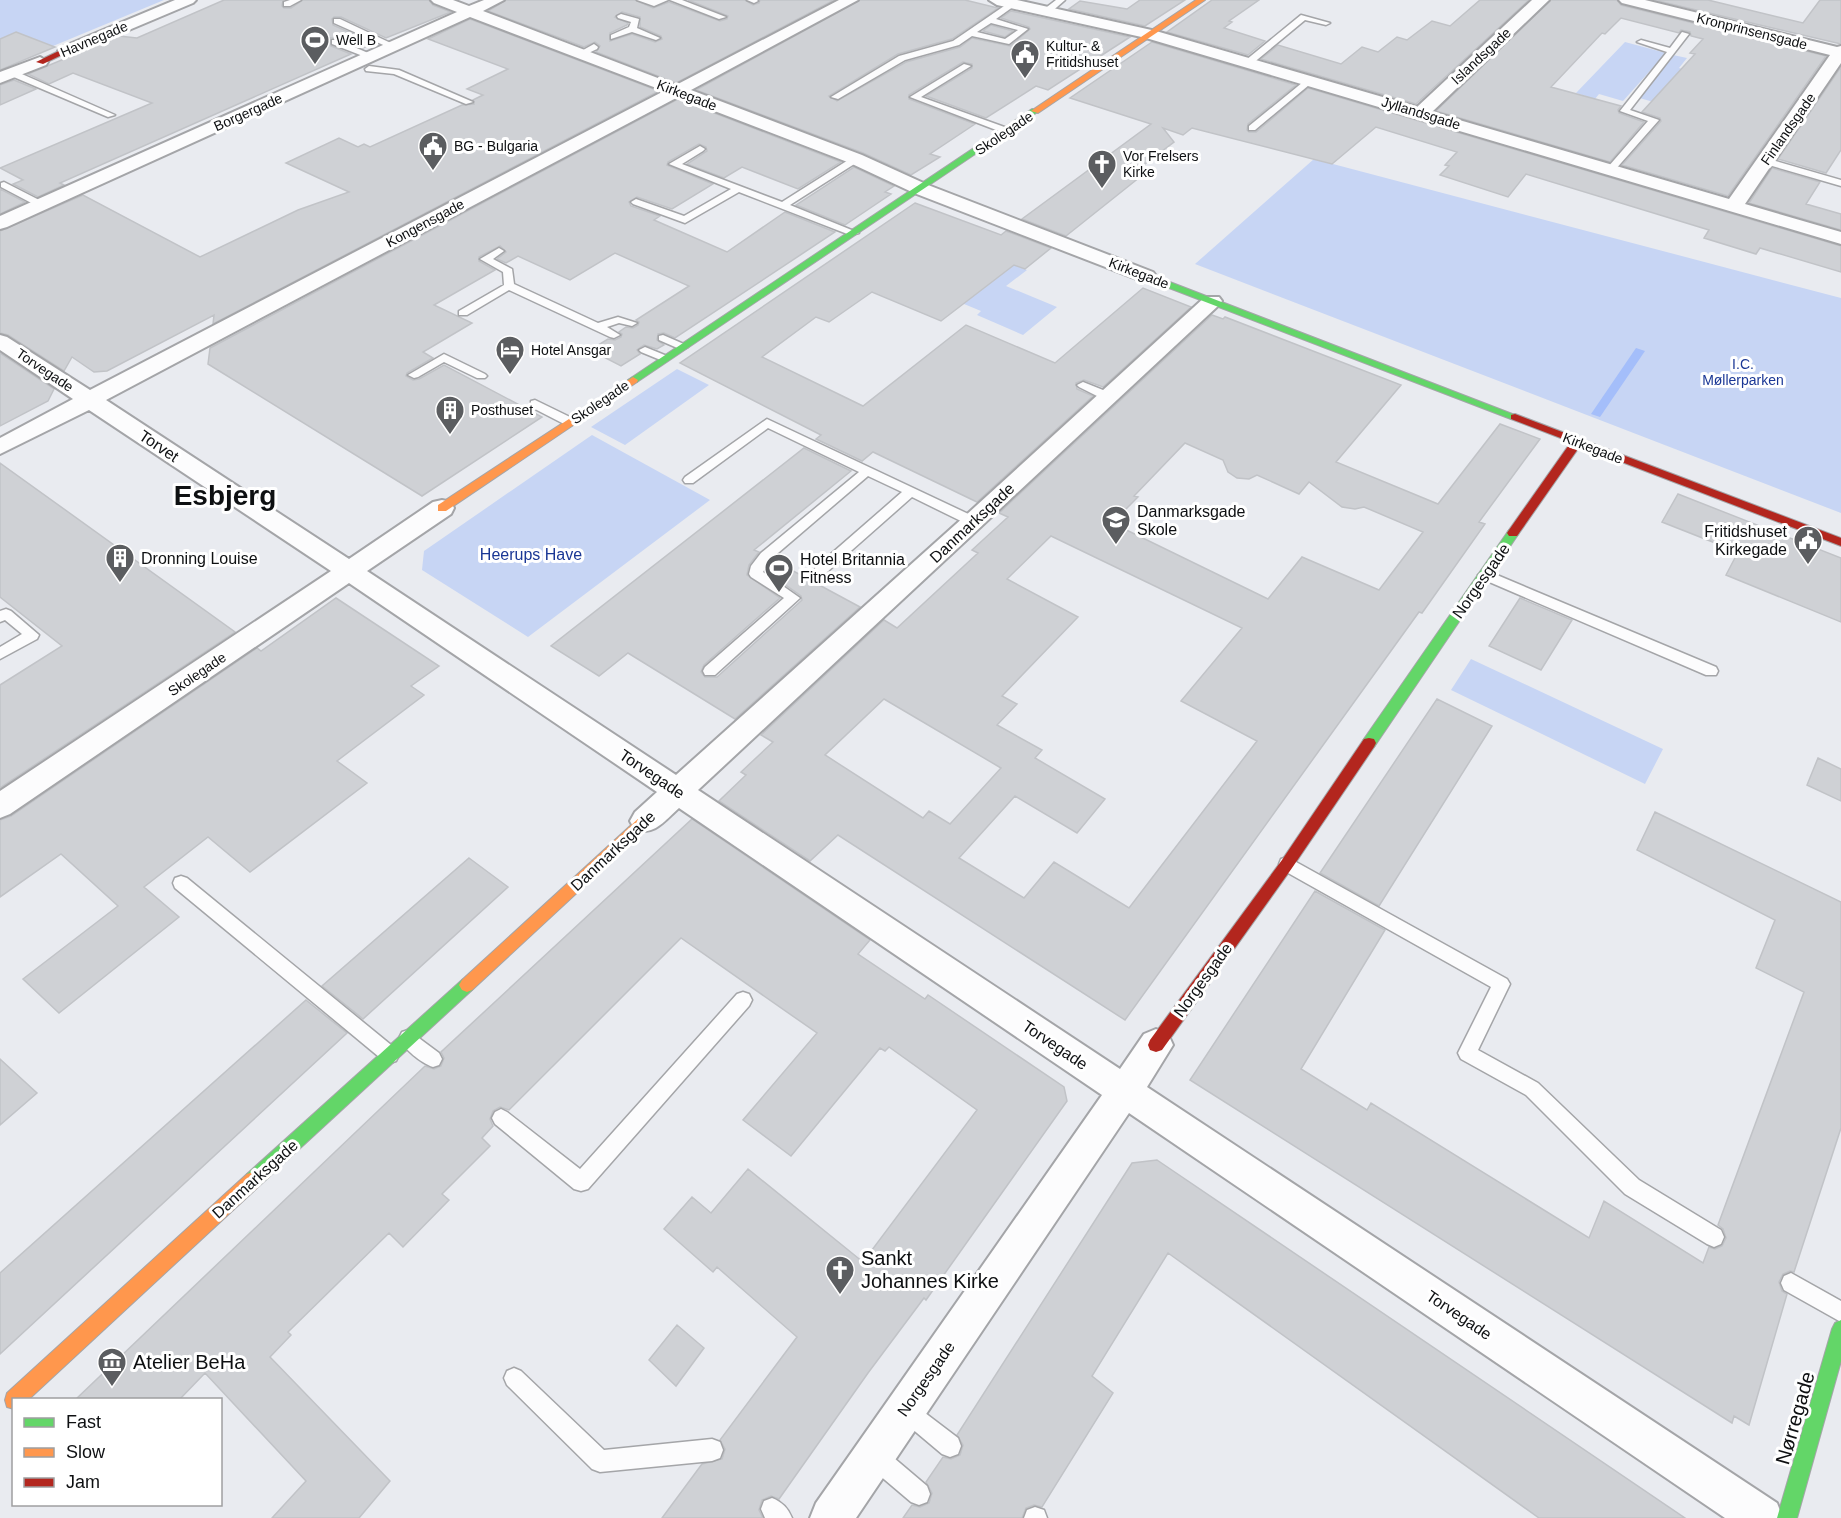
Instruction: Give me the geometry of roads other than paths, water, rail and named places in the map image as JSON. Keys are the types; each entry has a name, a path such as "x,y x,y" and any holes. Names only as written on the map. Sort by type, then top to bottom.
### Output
{"street":[{"name":"Havnegade","path":"6,75 188,0"},
{"name":"Kirkegade","path":"439,0 587,51 650,80 856,159 921,189 1841,542"},
{"name":"Borgergade","path":"0,223 31,203 368,61 393,46 496,0"},
{"name":"Kongensgade","path":"0,447 850,0"},
{"name":"Skolegade","path":"0,806 663,358 855,233 1201,0"},
{"name":"Islandsgade","path":"1421,113 1541,0"},
{"name":"Kronprinsensgade","path":"1627,0 1697,21 1840,52"},
{"name":"Jyllandsgade","path":"1005,2 1150,34 1841,238"},
{"name":"Finlandsgade","path":"1734,206 1840,52"},
{"name":"Danmarksgade","path":"16,1398 974,522 1212,301"},
{"name":"Torvegade","path":"0,341 89,400"},
{"name":"Torvet","path":"89,400 349,571"},
{"name":"Norgesgade","path":"831,1518 1124,1091 1287,864 1577,442"},
{"name":"Torvegade","path":"349,571 1762,1518"},
{"name":"Nørregade","path":"1786,1518 1841,1329"},
{"name":"Danmarksgade","path":"0,1413 12,1402"}],"lane":[{"path":"287,4 297,0"},
{"path":"641,0 654,4 664,0"},
{"path":"674,0 722,16"},
{"path":"1046,12 1060,0"},
{"path":"836,97 902,58 956,43 973,34 991,20 1005,2"},
{"path":"614,37 632,29 636,21 621,16"},
{"path":"1249,62 1304,17 1326,23"},
{"path":"973,34 1006,42 1024,28 991,20"},
{"path":"337,21 393,46"},
{"path":"632,29 656,38"},
{"path":"1611,169 1654,120 1624,111 1685,34"},
{"path":"335,42 368,61"},
{"path":"1641,42 1673,51"},
{"path":"348,52 470,102"},
{"path":"967,66 914,97 1007,131"},
{"path":"6,75 111,115"},
{"path":"1252,128 1311,80"},
{"path":"700,149 674,164 855,233"},
{"path":"782,206 856,159"},
{"path":"1765,161 1841,183"},
{"path":"2,189 31,203"},
{"path":"2,189 11,200 31,203"},
{"path":"636,202 685,220 738,189"},
{"path":"499,251 485,259 508,271 509,286"},
{"path":"463,313 509,286"},
{"path":"509,286 614,335"},
{"path":"597,327 618,320 632,323"},
{"path":"663,338 682,346"},
{"path":"645,350 663,358"},
{"path":"414,375 444,357 481,376"},
{"path":"1083,385 1109,397"},
{"path":"536,404 570,422"},
{"path":"689,480 767,423 974,522"},
{"path":"710,670 794,598 756,574 758,566 766,556 867,471"},
{"path":"821,570 910,492"},
{"path":"1485,575 1712,671"},
{"path":"0,617 6,614 32,635 0,654"},
{"path":"1287,864 1501,984 1467,1053 1532,1089 1632,1187 1714,1237"},
{"path":"181,882 390,1055"},
{"path":"501,1118 581,1182 743,1000"},
{"path":"408,1038 433,1059"},
{"path":"1791,1283 1841,1312"},
{"path":"514,1378 600,1461 712,1450"},
{"path":"905,1410 950,1446"},
{"path":"873,1455 919,1494"}],"water":[{"path":"1636,348 1645,351 1600,417 1591,414"}],"place":[{"name":"Well B","path":"315,66"},
{"name":"Kultur- & Fritidshuset","path":"1025,80"},
{"name":"BG - Bulgaria","path":"433,172"},
{"name":"Vor Frelsers Kirke","path":"1102,190"},
{"name":"Hotel Ansgar","path":"510,376"},
{"name":"Posthuset","path":"450,436"},
{"name":"Danmarksgade Skole","path":"1116,546"},
{"name":"Fritidshuset Kirkegade","path":"1808,566"},
{"name":"Dronning Louise","path":"120,584"},
{"name":"Hotel Britannia Fitness","path":"779,594"},
{"name":"Sankt Johannes Kirke","path":"840,1296"},
{"name":"Atelier BeHa","path":"112,1388"}],"district":[{"name":"Esbjerg","path":"225,495"}],"park label":[{"name":"I.C. Møllerparken","path":"1743,372"},
{"name":"Heerups Have","path":"531,554"}]}
